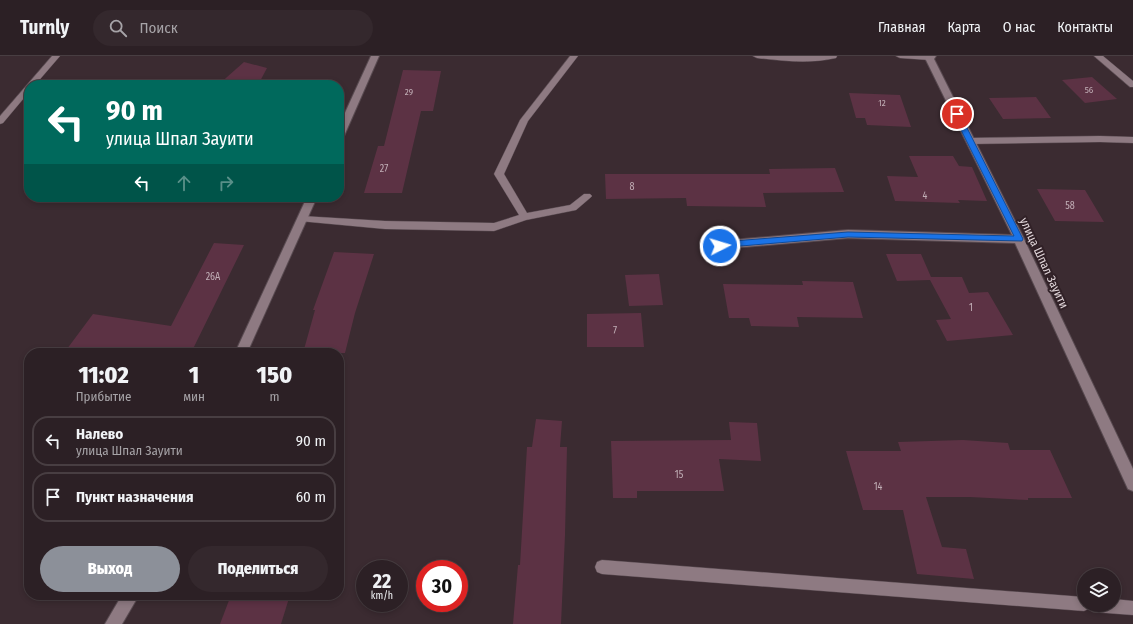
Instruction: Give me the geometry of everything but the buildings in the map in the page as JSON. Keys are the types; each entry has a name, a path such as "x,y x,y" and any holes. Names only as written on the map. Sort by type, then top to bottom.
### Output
{"street":[{"path":"344,125 375,56"},
{"name":"улица Шпал Зауити","path":"930,57 1019,239 1133,484"},
{"path":"243,348 310,202"},
{"path":"720,246 848,234 1019,239"},
{"path":"113,624 128,600"}],"lane":[{"path":"35,80 56,56"},
{"path":"525,217 499,174 524,120 574,56"},
{"path":"757,56 777,59 813,59 833,56"},
{"path":"900,56 930,57"},
{"path":"1098,56 1133,85"},
{"path":"0,121 24,93"},
{"path":"971,141 1100,139 1133,140"},
{"path":"302,219 385,225 494,227 525,217 573,208 587,196"},
{"path":"602,567 1077,603"},
{"path":"1121,607 1133,608"}],"route":[{"path":"720,246 848,234 1019,239 957,114"}]}
